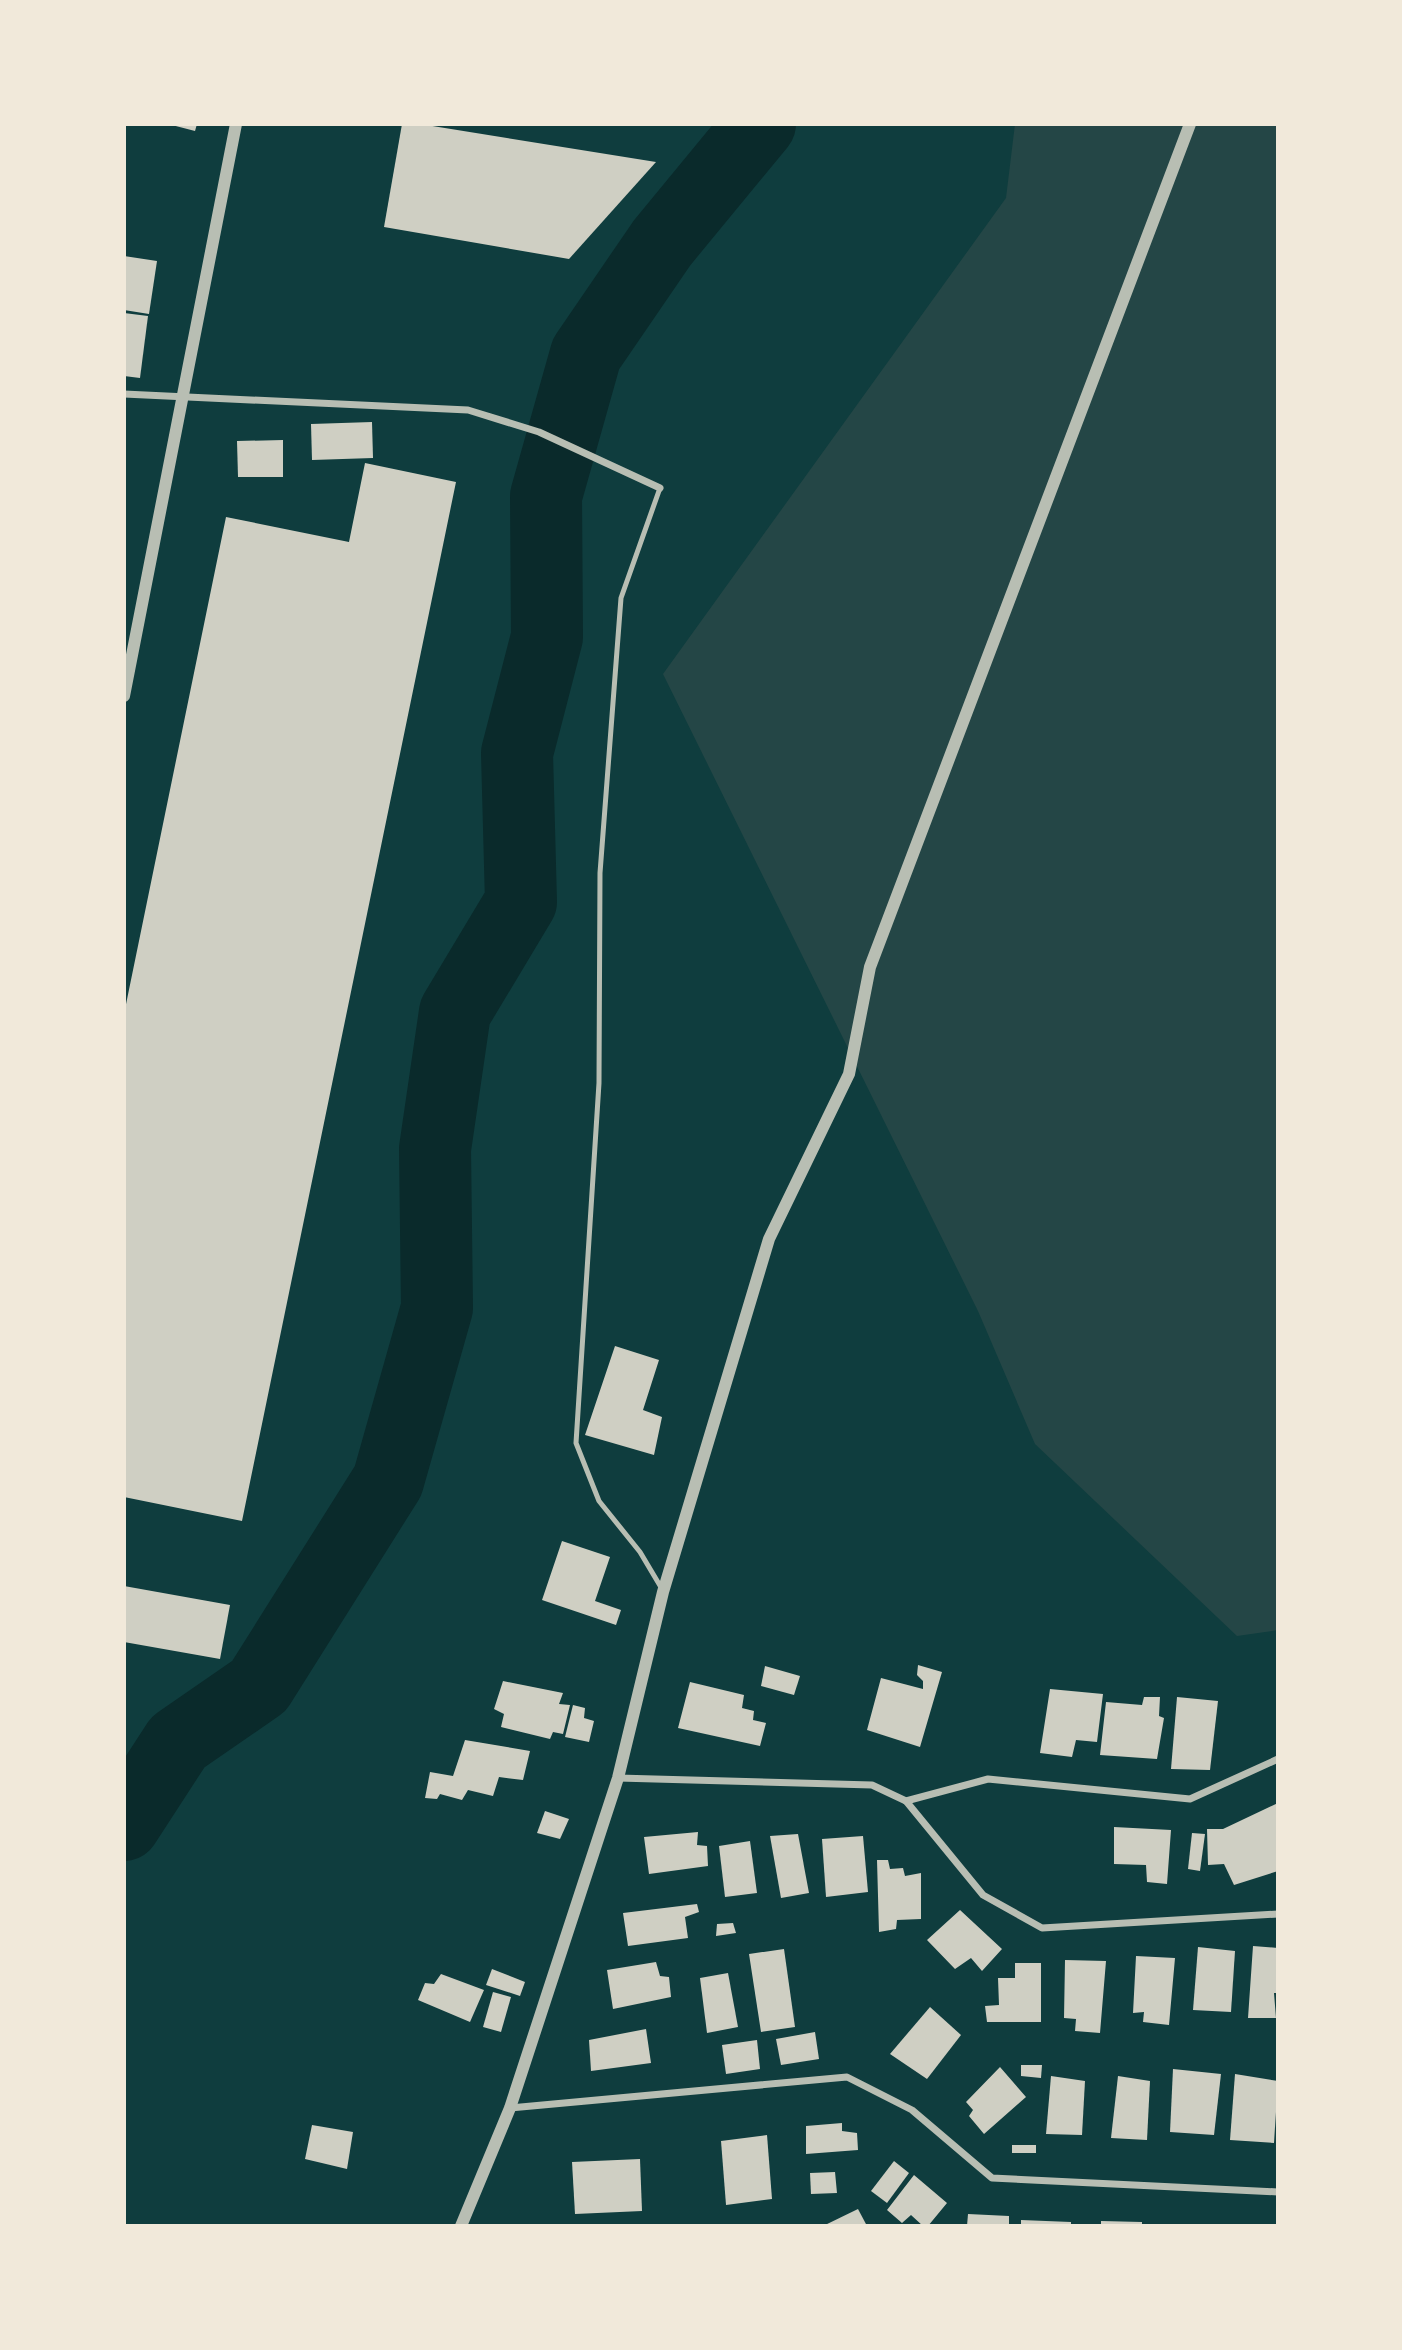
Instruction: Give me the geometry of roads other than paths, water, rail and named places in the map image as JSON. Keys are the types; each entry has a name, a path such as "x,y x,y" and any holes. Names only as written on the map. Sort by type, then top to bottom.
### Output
{"street":[{"path":"124,696 236,124"},
{"path":"460,2226 510,2108 618,1778 663,1592 769,1239 849,1074 870,967 1189,124"},
{"path":"124,394 468,410 539,432 660,488"},
{"path":"906,1801 988,1779 1190,1799 1278,1759"},
{"path":"618,1778 873,1785 906,1801 983,1895 1042,1928 1278,1914"},
{"path":"510,2108 847,2077 912,2110 992,2178 1278,2192"}],"lane":[{"path":"660,488 621,598 600,873 599,1083 576,1443 599,1501 640,1552 663,1592"}],"waterway":[{"path":"124,1825 178,1742 259,1686 388,1481 437,1308 435,1149 455,1012 521,902 517,753 547,637 546,496 586,354 662,243 760,124"}]}
